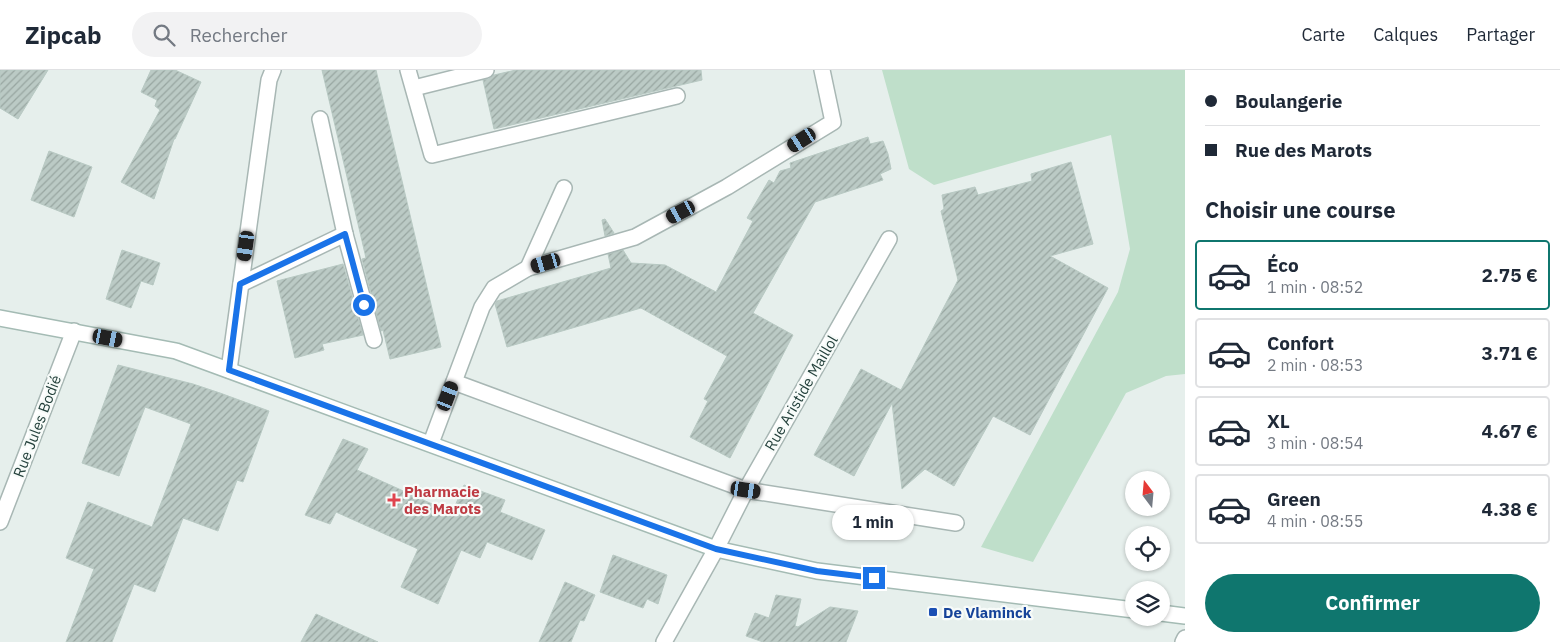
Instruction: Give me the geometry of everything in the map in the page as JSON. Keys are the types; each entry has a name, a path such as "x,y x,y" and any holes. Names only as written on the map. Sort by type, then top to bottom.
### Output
{"street":[{"path":"229,370 269,80 273,70"},
{"path":"408,70 432,155 677,96"},
{"path":"414,88 486,70"},
{"path":"430,443 482,307 494,288 528,268 635,237 727,187 833,122 822,70"},
{"path":"320,119 345,234 374,340"},
{"path":"528,268 564,188"},
{"path":"240,284 345,234"},
{"name":"Rue Aristide Maillol","path":"664,642 716,549 746,490 889,240"},
{"path":"0,318 176,351 716,549 817,571 1125,609"},
{"name":"Rue Jules Bodié","path":"0,522 74,331"},
{"path":"454,382 746,490 956,523"},
{"path":"1170,614 1185,616"},
{"path":"1183,642 1185,638"}],"green space":[{"path":"882,70 1185,70 1185,374 1166,376 1126,393 1033,562 981,547 1118,292 1130,249 1111,135 934,185 909,169"}],"building":[{"path":"0,70 48,70 18,119 0,108"},
{"path":"151,70 175,70 201,82 174,139 154,199 121,182 160,110 155,106 157,100 141,92"},
{"path":"322,70 376,70 441,347 390,359 362,259 366,258"},
{"path":"516,70 701,70 702,80 494,129 483,80 489,79 494,75"},
{"path":"868,137 870,144 883,141 891,169 880,174 883,180 815,202 753,313 793,335 730,458 690,437 708,401 704,399 727,356 641,308 507,347 495,304 497,301 611,268 608,254 623,250 631,263 665,265 716,292 753,221 747,218 769,180 774,183 780,171 791,168 790,163"},
{"path":"49,151 92,167 74,217 31,200"},
{"path":"1071,162 1093,244 1050,256 1108,288 1030,435 993,416 954,486 925,469 902,489 892,403 854,476 814,455 861,369 901,390 958,280 941,211 944,209 942,195 975,187 978,195 1032,181 1031,174"},
{"path":"605,219 614,233 605,236 602,220"},
{"path":"122,250 160,263 153,285 141,281 131,308 106,299"},
{"path":"343,264 363,335 322,344 324,350 295,358 277,281"},
{"path":"118,365 193,384 269,411 243,482 237,480 218,531 183,518 155,592 134,584 112,642 66,642 94,569 66,558 88,502 152,527 191,424 145,407 119,476 82,463"},
{"path":"343,439 368,449 357,470 452,513 464,485 505,500 500,512 545,530 532,560 487,542 480,558 461,550 438,604 401,587 418,549 336,512 330,524 305,515"},
{"path":"613,555 667,575 658,604 647,599 643,608 600,592"},
{"path":"565,582 595,595 584,621 580,620 571,642 539,642"},
{"path":"776,595 801,599 795,626 798,627 830,607 858,611 846,642 763,642 746,636 755,613 769,618"},
{"path":"316,614 378,642 301,642"}],"place":[{"name":"Pharmacie des Marots","path":"394,500"},
{"name":"De Vlaminck","path":"933,612"}],"route":[{"path":"364,305 345,234 240,284 229,370 716,549 817,571 874,578"}]}
